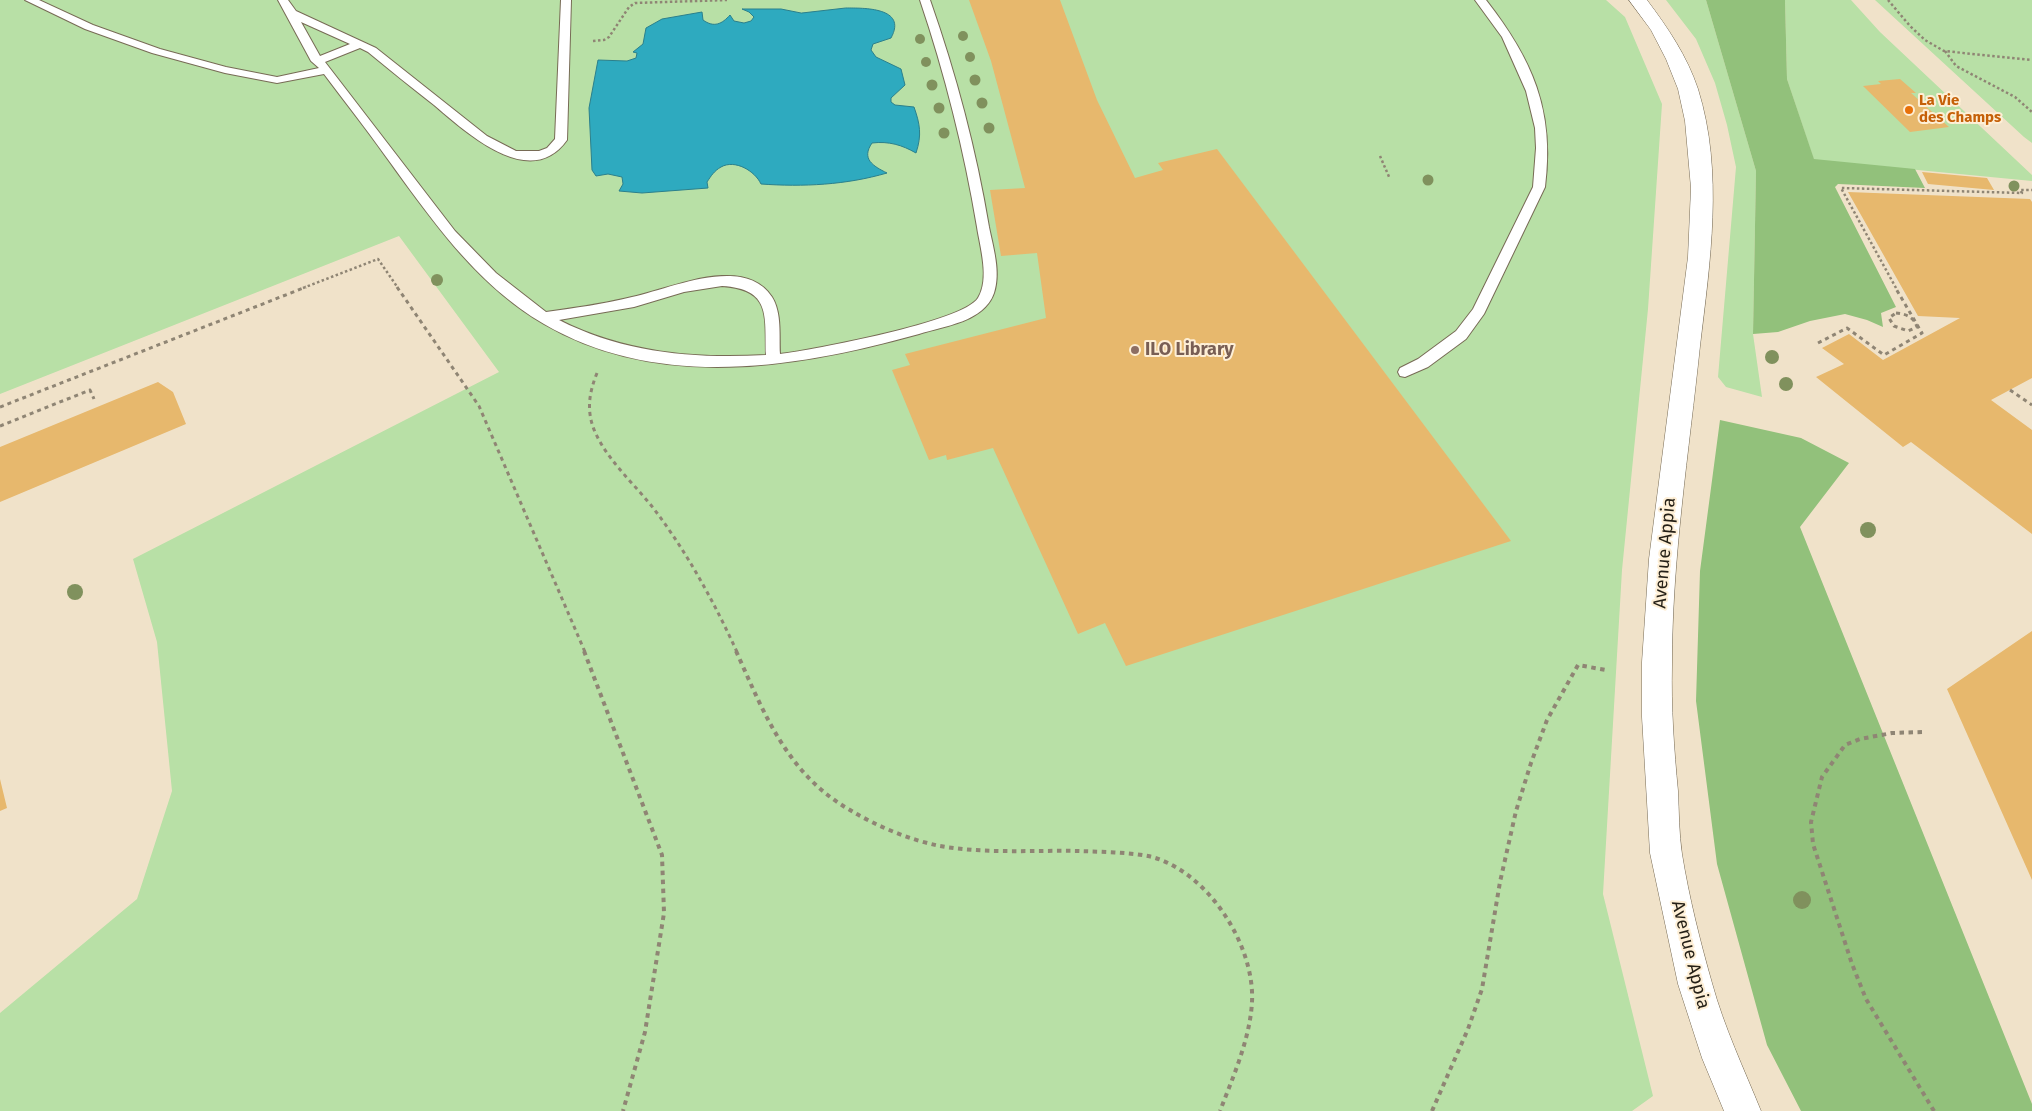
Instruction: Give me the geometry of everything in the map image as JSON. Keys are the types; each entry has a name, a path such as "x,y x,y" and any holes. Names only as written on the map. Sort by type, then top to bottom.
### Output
{"main road":[{"name":"Avenue Appia","path":"1638,0 1666,38 1684,76 1692,101 1702,164 1702,218 1699,257 1662,559 1657,717 1666,853 1695,984 1720,1058 1743,1111"}],"lane":[{"path":"30,0 88,26 148,48 225,70 278,80 322,65 361,44"},
{"path":"283,0 322,65 432,213 473,259 503,287 544,317 595,342 653,356 720,362 773,360 845,348 959,317 977,309 987,295 990,279 980,210 968,148 925,0"},
{"path":"293,14 372,50 483,138 512,154 526,156 551,151 561,140 566,0"},
{"path":"1404,372 1423,363 1462,335 1479,311 1539,187 1543,165 1543,133 1533,89 1507,35 1480,0"},
{"path":"544,317 626,303 712,282 735,282 754,288 766,299 770,310 773,360"}],"path":[{"path":"590,37 594,41 604,40 609,37 629,7 635,3 727,0"},
{"path":"1888,0 1910,26 1926,40 1944,51 1956,66 2016,97 2032,112"},
{"path":"1944,51 2032,60"},
{"path":"1380,156 1390,179"},
{"path":"1818,343 1847,328 1884,355 1922,333 1841,188 2022,193 2020,190 2032,190"},
{"path":"0,406 378,260 479,406 590,664 662,855 664,913 646,1032 623,1111"},
{"path":"1901,313 1909,316 1916,322 1915,329 1904,330 1894,326 1889,318 1893,314 1901,313"},
{"path":"613,347 594,379 590,394 589,416 596,435 613,459 644,494 685,555 730,638 766,718 784,749 819,787 850,810 908,836 938,845 978,849 1094,851 1134,854 1160,860 1206,890 1223,910 1238,936 1249,970 1252,1003 1244,1040 1220,1111"},
{"path":"0,426 90,390 94,399"},
{"path":"2010,390 2032,405"},
{"path":"1432,1111 1468,1029 1482,989 1500,882 1516,811 1547,720 1578,665 1606,670"},
{"path":"1922,732 1892,733 1860,739 1845,745 1822,777 1811,822 1813,844 1852,964 1866,999 1934,1111"}],"green space":[{"path":"0,0 1606,0 1625,17 1662,104 1648,309 1622,570 1603,894 1653,1096 1632,1111 0,1111 0,1013 137,899 172,791 157,642 133,559 499,372 399,236 0,394"},
{"path":"1666,0 1706,0 1756,171 1753,334 1762,397 1726,387 1718,377 1736,167 1715,83 1696,39"},
{"path":"1706,0 1785,0 1787,79 1814,159 1915,169 1925,188 1838,184 1835,187 1896,307 1881,313 1883,327 1845,314 1810,321 1778,332 1753,334 1756,171"},
{"path":"1785,0 1851,0 1880,32 2032,175 2032,181 1814,160 1787,79"},
{"path":"1875,0 2032,0 2032,143 2024,137"},
{"path":"1720,420 1801,438 1849,463 1800,527 2032,1104 2032,1111 1801,1111 1767,1045 1717,864 1696,701 1700,571"}],"water":[{"path":"846,8 881,11 894,20 895,28 891,38 873,44 871,50 876,57 901,69 905,85 891,98 891,102 895,105 914,107 920,135 916,153 895,144 872,143 868,158 873,165 887,173 840,183 777,185 761,184 749,171 732,164 721,167 713,174 707,182 708,188 642,193 619,191 623,184 622,177 608,174 596,176 592,170 589,108 598,60 627,61 636,58 637,53 633,52 643,44 646,28 662,19 702,12 703,20 711,24 718,24 730,15 734,21 744,23 751,21 754,17 742,9 781,9 801,13"}],"building":[{"path":"969,0 1060,0 1097,100 1135,178 1163,170 1158,163 1217,149 1511,541 1126,666 1105,623 1078,634 993,448 947,460 946,455 929,460 892,370 910,365 905,354 1046,318 1037,253 1001,256 990,190 1025,188 991,61"},
{"name":"La Vie des Champs","path":"1900,79 1916,93 1911,93 1949,127 1910,132 1863,86 1881,84 1878,81"},
{"path":"1922,172 1987,178 1994,190 1928,184"},
{"path":"1848,192 2030,199 2032,202 2032,378 1991,400 2032,430 2032,534 1911,442 1903,447 1816,377 1844,364 1822,348 1849,334 1883,360 1960,318 1918,316"},
{"path":"158,382 173,392 186,424 0,502 0,447"},
{"path":"2032,631 2032,880 1947,689"},
{"path":"0,779 7,808 0,811"}],"place":[{"name":"La Vie des Champs","path":"1909,110"},
{"name":"ILO Library","path":"1135,350"}]}
